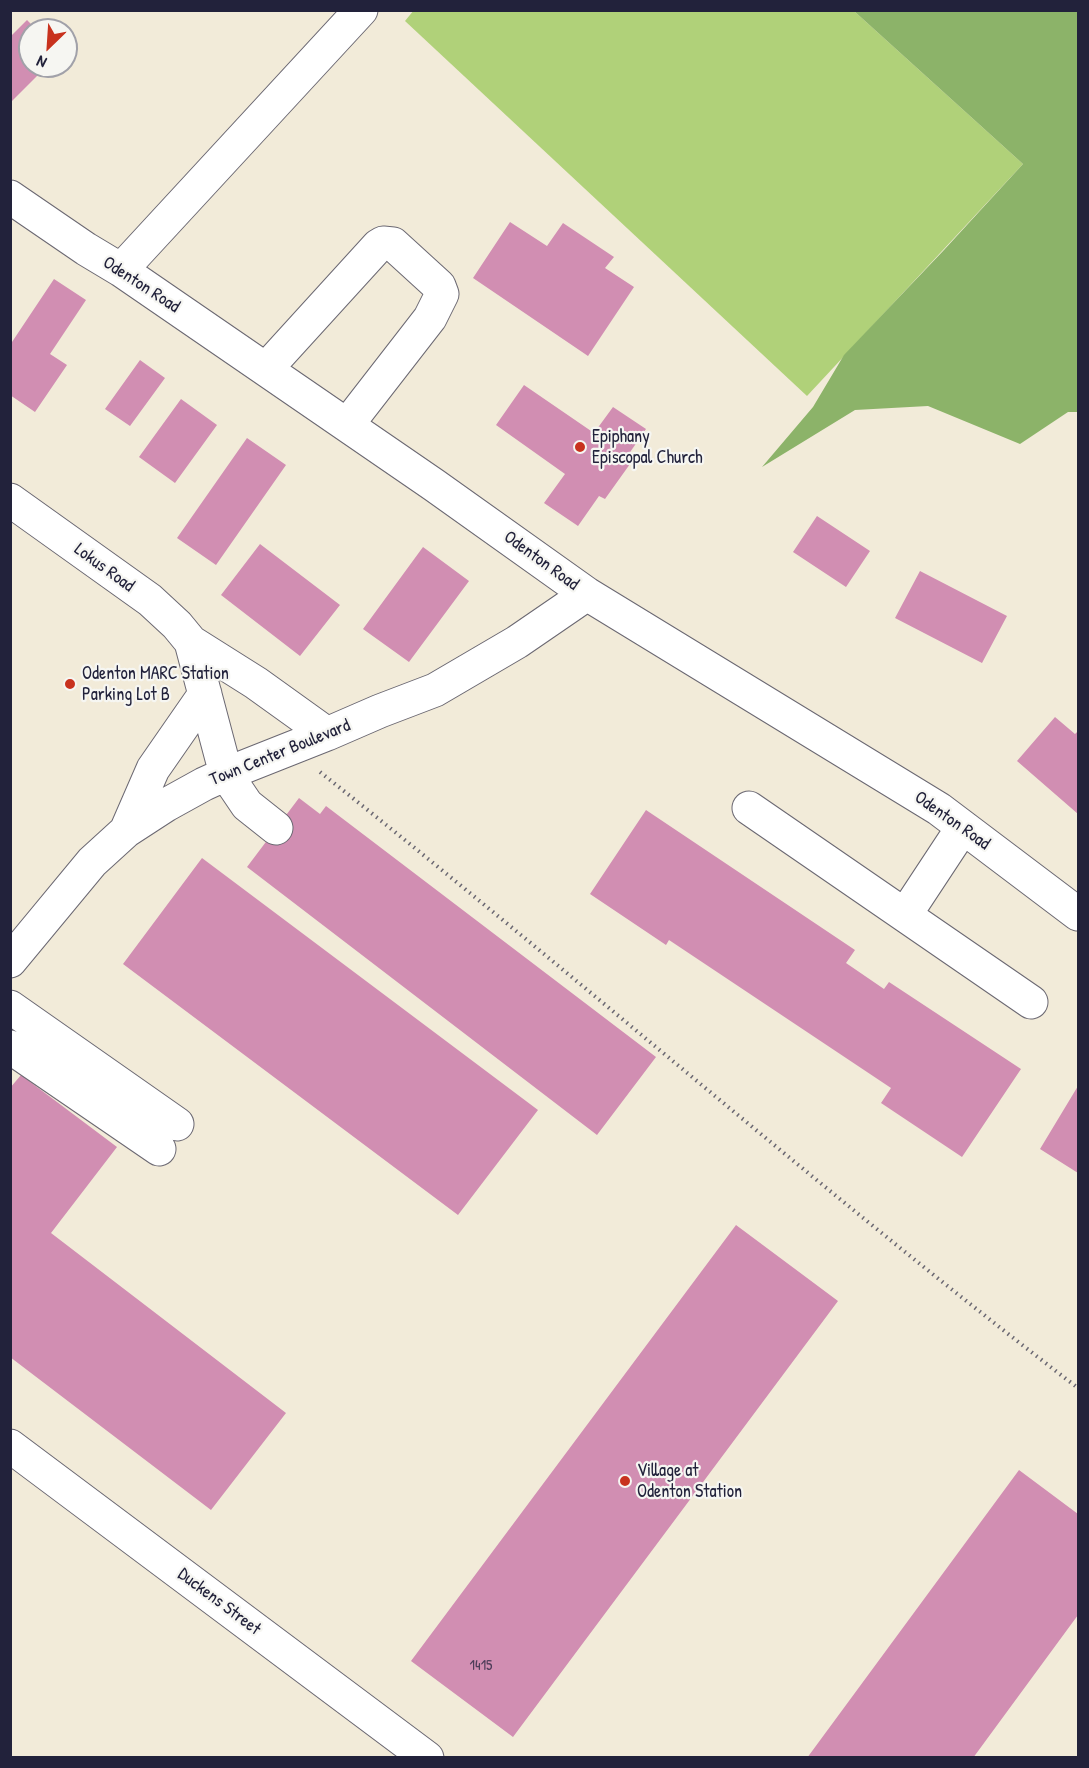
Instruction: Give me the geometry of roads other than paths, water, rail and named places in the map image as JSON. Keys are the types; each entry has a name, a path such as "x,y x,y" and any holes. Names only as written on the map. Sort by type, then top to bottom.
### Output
{"street":[{"path":"121,270 361,10"},
{"name":"Odenton Road","path":"10,197 266,369 587,594 939,809 1078,914"},
{"path":"266,369 378,246 383,243 393,244 439,286 442,294 430,318 347,425"},
{"name":"Lokus Road","path":"10,500 150,600 177,625 191,642 256,683 327,734"},
{"name":"Town Center Boulevard","path":"10,961 92,862 126,831 166,805 226,774 435,690 517,642 587,594"},
{"name":"Lokus Road","path":"191,642 226,774 247,805 276,828"},
{"path":"126,831 153,769 205,694"},
{"path":"749,808 1031,1002"},
{"path":"904,915 963,827"},
{"path":"10,1007 168,1136 10,1047"},
{"name":"Duckens Street","path":"10,1446 427,1758"}],"place":[{"name":"Epiphany Episcopal Church","path":"580,447"},
{"name":"Odenton MARC Station Parking Lot B","path":"70,684"},
{"name":"Village at Odenton Station","path":"625,1481"}]}
